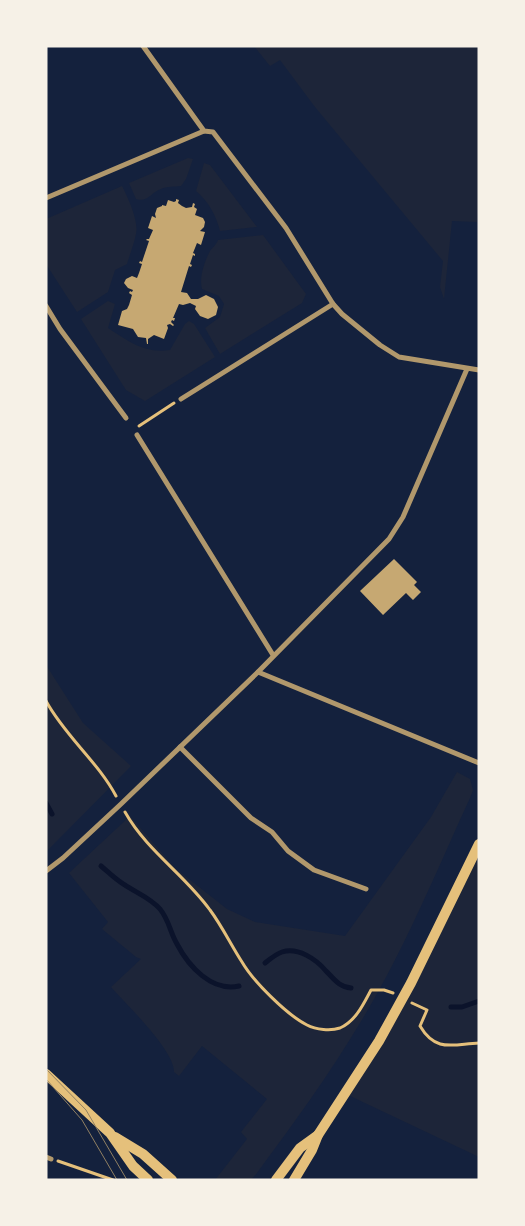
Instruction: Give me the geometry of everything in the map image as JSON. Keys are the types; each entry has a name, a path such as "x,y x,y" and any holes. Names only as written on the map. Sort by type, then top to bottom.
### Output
{"main road":[{"path":"294,1180 312,1150 318,1135 379,1041 479,844"},
{"path":"46,1074 110,1134 133,1166 148,1180"},
{"path":"110,1134 143,1154 172,1180"},
{"path":"276,1180 300,1148 318,1135"}],"street":[{"path":"143,46 204,131"},
{"path":"46,198 204,131 213,132 286,228 333,304 342,314 380,345 399,357 479,370"},
{"path":"181,399 333,304"},
{"path":"46,306 60,329 126,418"},
{"path":"46,871 63,858 121,804 258,672 389,539 403,517 467,369"},
{"path":"137,435 273,655"},
{"path":"258,672 479,763"},
{"path":"180,747 251,818 272,832 288,851 314,870 366,889"}],"path":[{"path":"134,429 181,399"},
{"path":"46,701 73,739 110,785 129,819 158,855 191,886 210,909 247,970 288,1012 307,1025 317,1029 340,1028 352,1020 363,1006 371,990 384,990 402,998"},
{"path":"427,1010 420,1026 429,1039 440,1045 459,1046 479,1043"},
{"path":"48,1158 113,1180"}],"shaded area":[{"path":"254,46 479,46 479,202 477,222 452,221 444,299 440,287 443,261 315,107 280,60 270,66"},
{"path":"188,158 193,159 186,179 181,186 163,188 144,200 136,199 129,183"},
{"path":"204,163 210,165 257,227 220,231 211,209 196,191"},
{"path":"122,186 132,210 137,229 127,264 115,270 108,292 77,312 46,264 46,219"},
{"path":"263,235 306,294 302,303 220,354 205,328 220,317 224,304 219,296 202,289 205,261 218,240"},
{"path":"108,301 115,304 108,328 130,342 153,350 170,350 185,324 189,321 194,324 215,357 145,401 126,390 81,319"},
{"path":"46,665 83,723 131,766 46,852"},
{"path":"457,772 470,779 473,790 470,798 405,941 360,1023 310,1099 251,1180 215,1180 247,1139 241,1132 267,1099 202,1046 179,1076 174,1072 167,1052 138,1016 111,987 141,959 102,929 108,922 69,873 130,816 175,868 227,909 255,922 345,936 431,817"},
{"path":"479,848 479,1157 348,1095"}],"building":[{"path":"176,199 179,200 178,203 186,208 192,207 193,203 195,204 194,207 197,209 195,215 203,218 205,222 204,227 200,231 205,232 201,245 197,243 193,253 195,256 193,255 190,264 192,265 191,267 189,266 181,292 187,293 191,299 198,299 206,295 214,299 218,307 216,315 208,319 200,316 195,309 196,306 190,303 179,304 173,318 175,318 174,321 172,320 171,322 174,325 167,325 168,328 164,339 154,335 148,339 147,344 146,338 138,337 133,329 118,325 122,311 127,309 129,305 132,295 129,293 133,290 124,283 126,279 132,276 137,278 142,264 139,263 140,261 142,262 149,241 146,240 149,239 153,230 148,228 152,216 156,218 157,208 162,205 166,206 168,200 174,202"},
{"path":"394,559 417,582 414,585 421,592 413,600 406,593 383,615 360,591"}],"waterway":[{"path":"46,803 52,814"},
{"path":"101,866 124,885 151,901 160,909 182,953 202,976 220,985 229,987 239,986"},
{"path":"265,963 282,952 294,951 306,955 317,962 334,980 351,988"},
{"path":"451,1007 462,1007 479,1001"}],"tram line":[{"path":"46,1069 86,1110 127,1180"},
{"path":"46,1079 82,1120 117,1180"}]}
